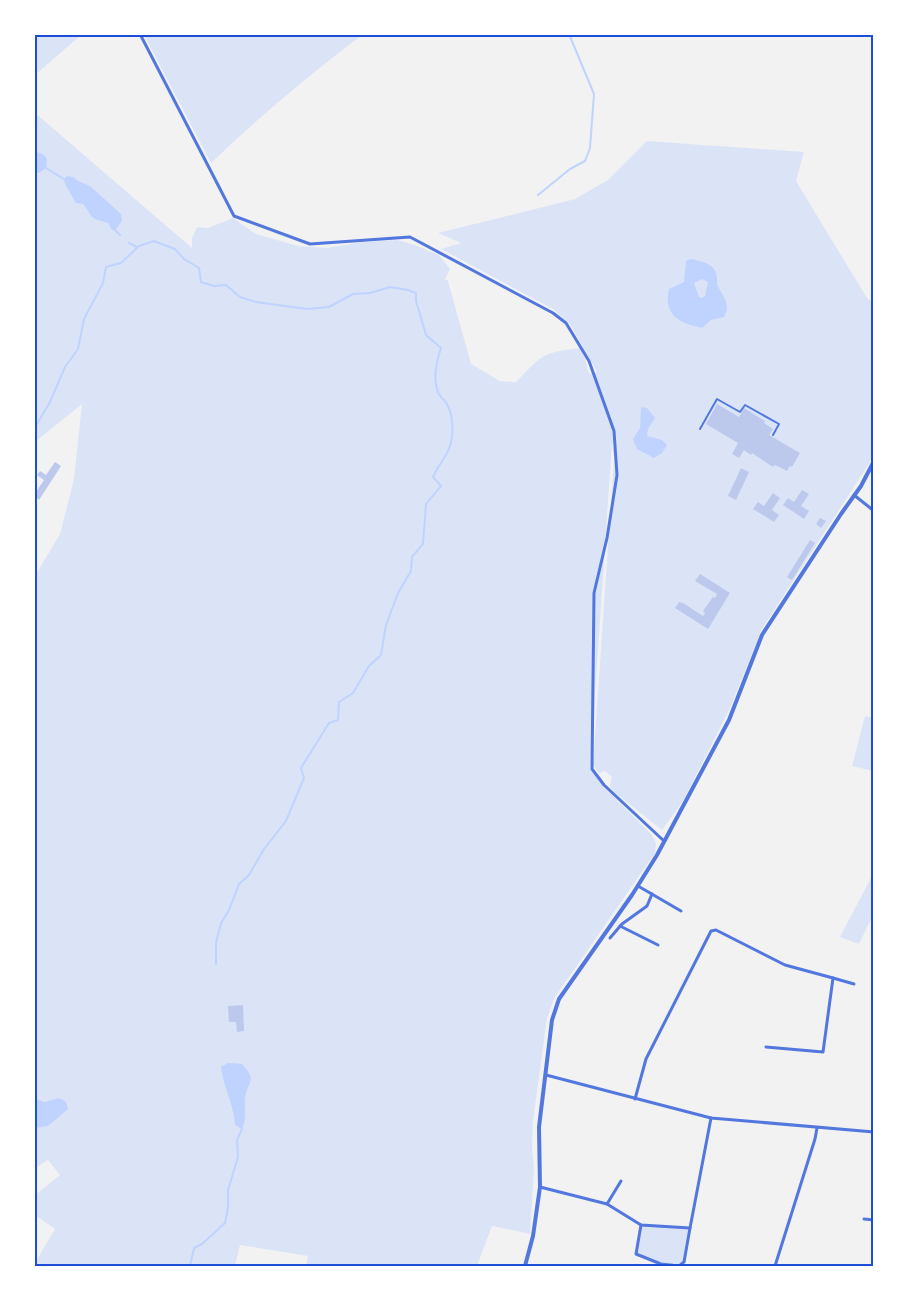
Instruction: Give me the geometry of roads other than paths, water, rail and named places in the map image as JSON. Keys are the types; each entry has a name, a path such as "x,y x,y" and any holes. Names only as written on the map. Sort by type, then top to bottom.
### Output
{"street":[{"path":"140,34 234,216 310,244 410,237 553,313 569,328 589,361 603,396 614,431 617,474 607,538 594,592 592,769 604,784 664,842"},
{"path":"700,429 717,399 740,412 745,405 779,424 773,435"},
{"path":"525,1266 533,1236 540,1187 539,1127 552,1020 559,999 638,886 664,842 729,720 762,635 861,486 873,461"},
{"path":"854,495 873,511"},
{"path":"638,886 681,911"},
{"path":"610,938 620,926 647,906 652,894"},
{"path":"620,926 658,945"},
{"path":"635,1099 646,1059 711,931 716,930 785,964 854,984"},
{"path":"766,1047 823,1052 833,978"},
{"path":"546,1075 711,1118 873,1132"},
{"path":"641,1225 636,1254 661,1264 678,1266 684,1262 711,1118"},
{"path":"774,1266 817,1127"},
{"path":"607,1204 621,1181"},
{"path":"540,1187 607,1204 641,1225 690,1228"},
{"path":"864,1219 873,1220"}],"water":[{"path":"35,151 47,159 46,168 39,173 35,172"},
{"path":"67,176 90,186 121,214 122,221 115,230 112,230 108,223 92,217 83,204 76,203 65,184 64,179"},
{"path":"691,259 702,262 714,269 717,284 727,304 724,317 711,320 702,328 680,320 668,305 669,289 684,282 686,261","holes":["702,279 708,282 705,296 699,297 694,283"]},
{"path":"641,407 647,408 655,418 648,429 647,436 662,440 667,445 662,453 654,458 637,449 633,439 640,428"},
{"path":"228,1063 242,1064 251,1079 246,1094 242,1129 235,1125 222,1074 221,1067"},
{"path":"59,1098 66,1102 68,1109 48,1126 35,1128 35,1099 45,1102"}],"waterway":[{"path":"538,195 570,169 585,161 590,148 594,94 569,34"},
{"path":"46,168 64,179"},
{"path":"115,230 120,235"},
{"path":"34,429 50,402 65,367 78,349 84,319 103,283 106,267 121,263 139,246 154,241 175,249 184,259 199,268 201,282 214,286 226,285 240,297 256,302 307,309 329,307 353,294 370,293 390,287 408,290 416,293 416,301 426,335 441,348 435,379 439,394 450,411 452,436 447,453 433,477 441,486 426,504 423,544 412,557 411,571 398,593 386,625 381,655 369,666 353,693 339,702 338,720 329,723 301,768 304,778 286,821 264,849 249,875 239,884 229,910 221,923 216,943 216,964"},
{"path":"129,243 137,247"},
{"path":"190,1266 194,1248 202,1244 225,1223 228,1190 238,1157 237,1140 242,1129"}]}
